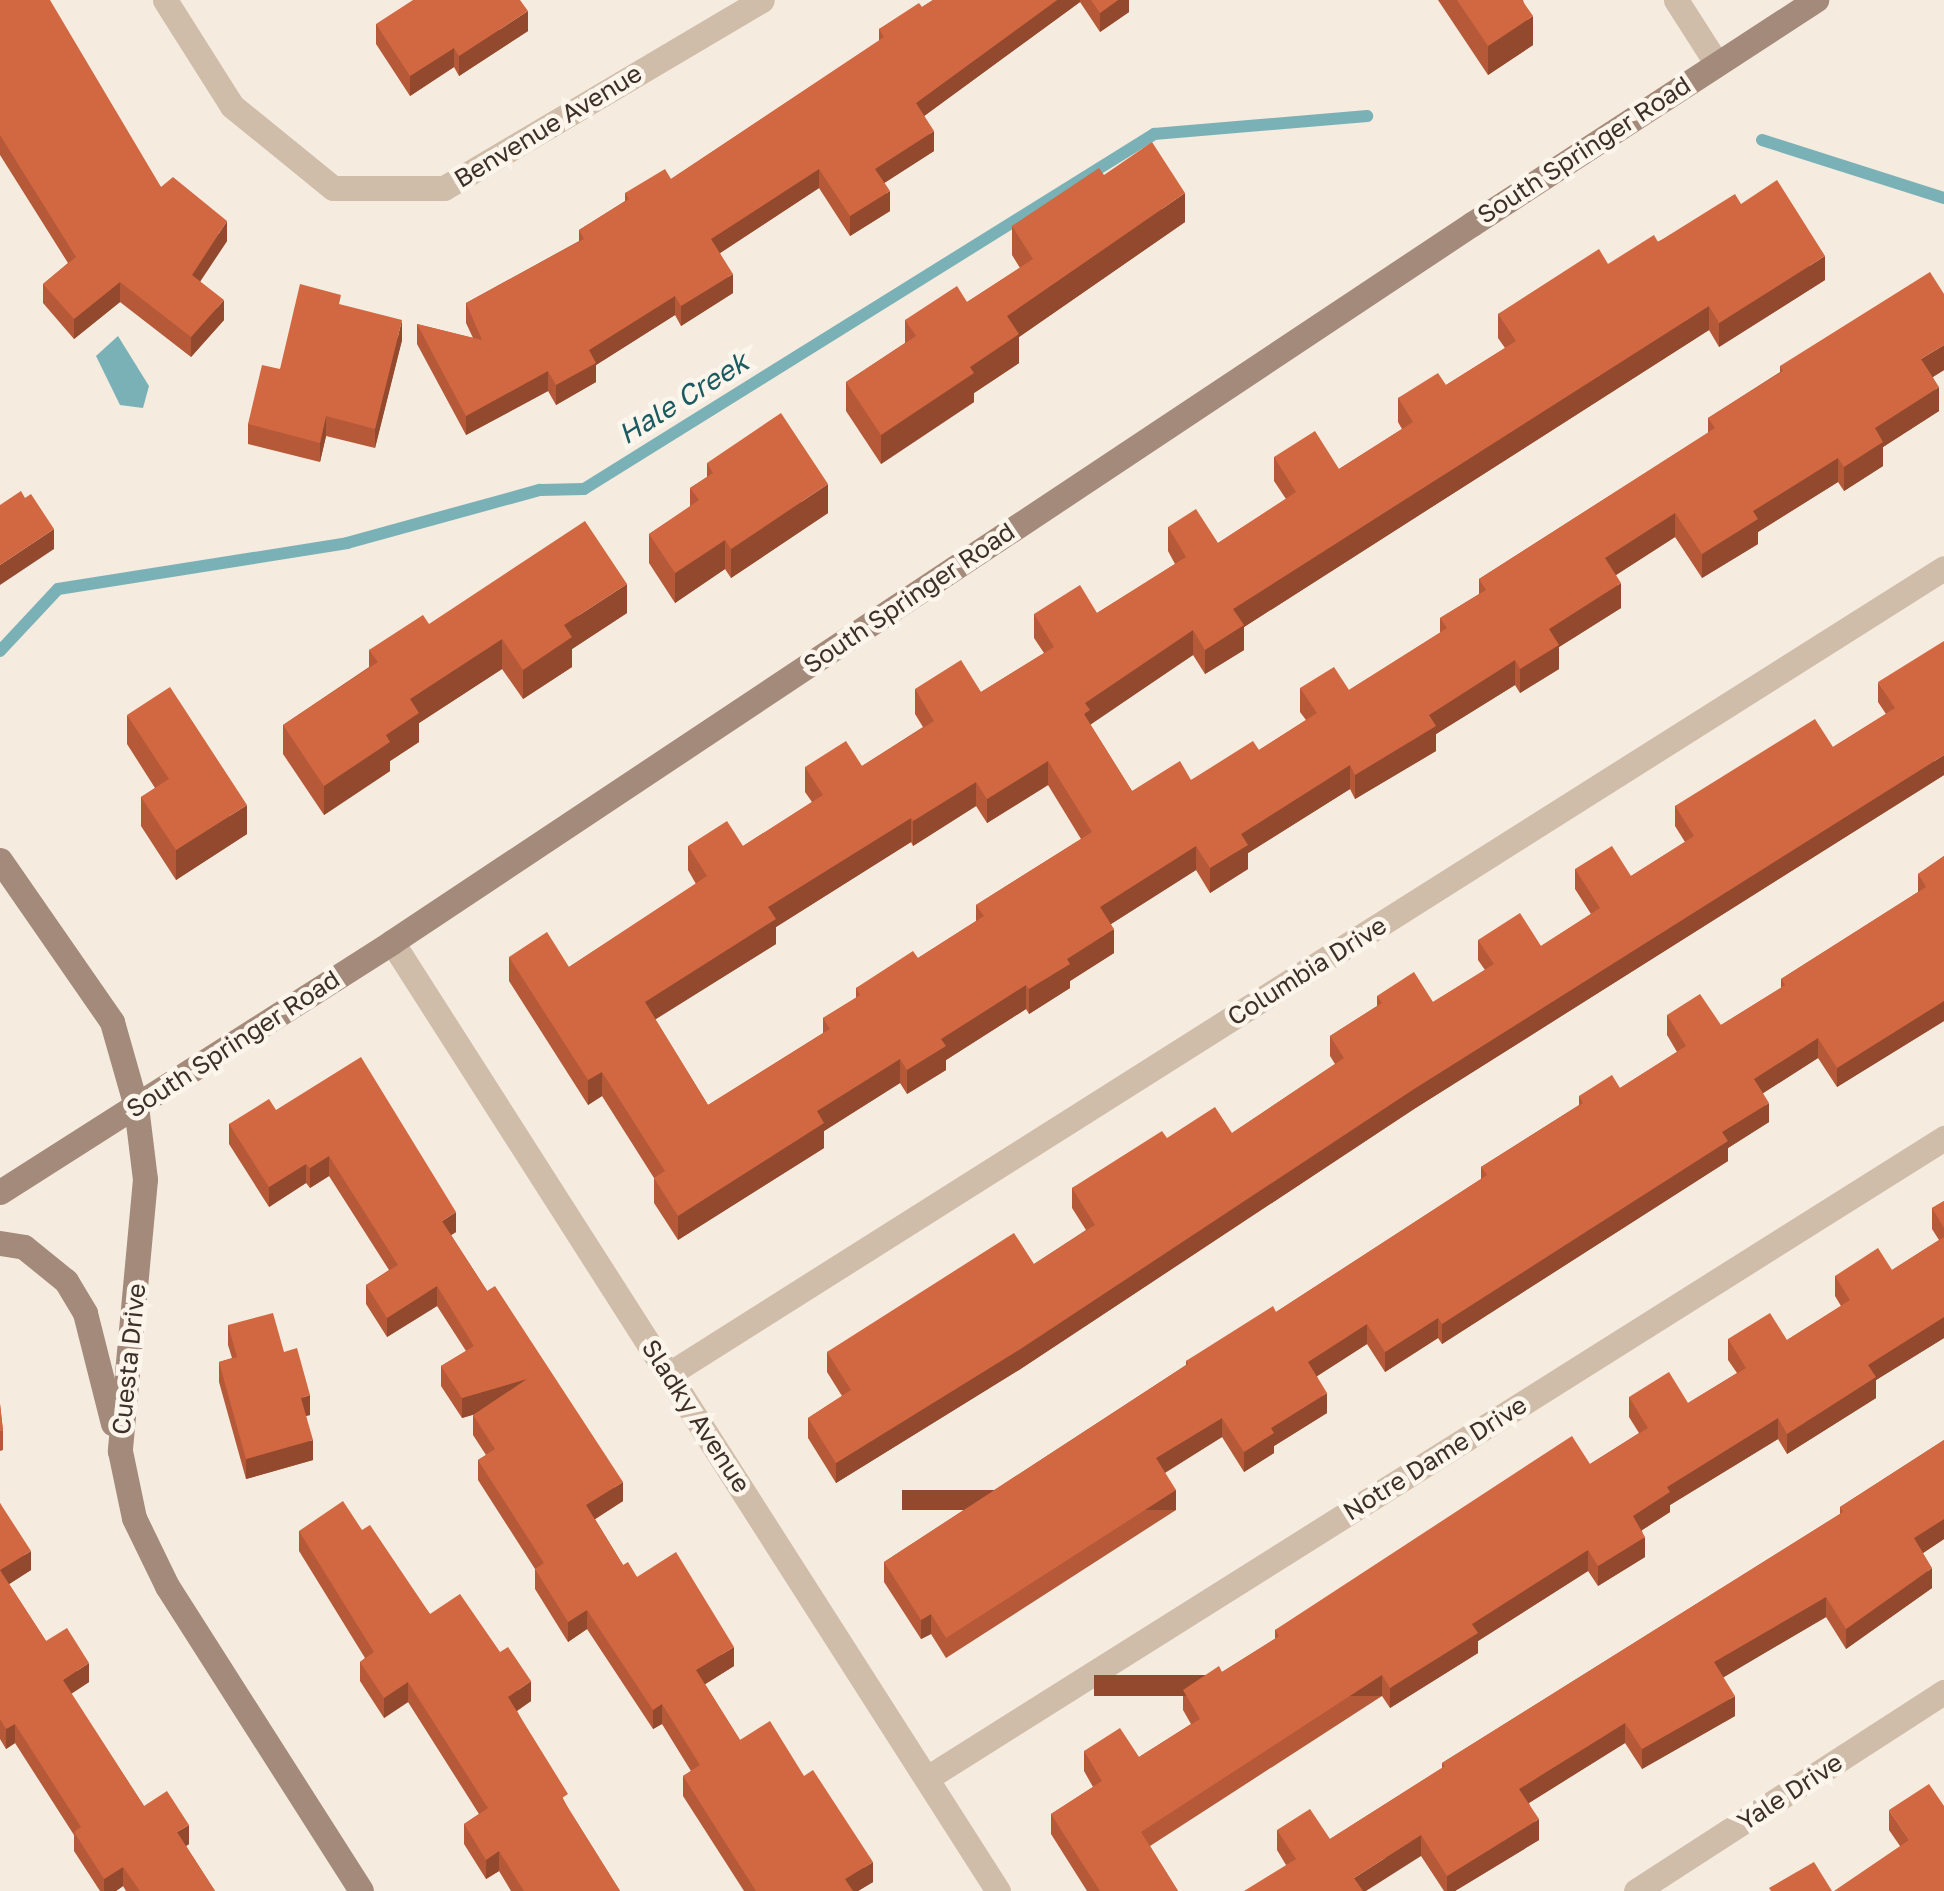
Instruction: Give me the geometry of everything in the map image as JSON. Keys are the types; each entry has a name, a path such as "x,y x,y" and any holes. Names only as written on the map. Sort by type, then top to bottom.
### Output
{"street":[{"name":"Benvenue Avenue","path":"165,0 232,106 333,188 444,188 762,0"},
{"path":"1676,0 1717,64"},
{"name":"South Springer Road","path":"0,1192 392,942 1816,0"},
{"name":"Columbia Drive","path":"669,1374 1944,568"},
{"name":"Cuesta Drive","path":"0,860 112,1022 136,1106 145,1179 120,1451 134,1518 167,1586 361,1891"},
{"name":"Sladky Avenue","path":"392,942 998,1891"},
{"name":"Notre Dame Drive","path":"927,1778 1944,1138"},
{"path":"0,1243 24,1246 66,1281 85,1313 120,1451"},
{"name":"Yale Drive","path":"1636,1891 1944,1692"}],"water":[{"path":"118,336 149,386 143,408 120,405 96,356"}],"building":[{"path":"0,0 50,0 161,187 173,177 227,221 192,275 224,300 191,337 120,282 74,319 43,284 76,257 0,135"},
{"path":"413,0 520,0 528,11 459,56 454,48 410,76 376,24"},
{"path":"933,0 1057,0 916,103 934,131 875,169 890,191 850,216 819,169 711,239 733,274 681,306 675,296 589,350 596,363 556,385 548,371 466,416 417,324 482,340 466,303 584,239 579,230 629,199 625,193 665,169 671,179 884,37 879,29 919,3 922,7"},
{"path":"1091,0 1118,0 1100,13"},
{"path":"1457,0 1522,0 1533,16 1488,46"},
{"path":"1152,142 1185,193 1007,316 1019,334 970,367 974,373 881,435 846,382 916,336 905,320 957,286 967,302 1033,259 1012,226 1099,168 1104,175"},
{"path":"1777,180 1825,256 1719,323 1709,306 1233,609 1244,625 1205,650 1193,630 1085,703 1090,710 1084,714 1132,791 1180,761 1191,780 1253,741 1259,750 1317,713 1300,688 1334,667 1349,690 1447,628 1440,618 1486,590 1479,579 1715,428 1708,418 1783,371 1780,366 1930,272 1944,294 1944,345 1921,359 1939,387 1875,428 1883,442 1844,467 1838,458 1753,511 1758,519 1702,554 1675,513 1605,558 1621,583 1549,629 1559,645 1520,669 1515,660 1429,715 1436,726 1355,775 1350,765 1241,834 1248,845 1210,868 1196,846 1100,907 1114,929 1067,959 1070,964 1029,989 1026,985 941,1039 946,1046 907,1070 900,1059 817,1111 824,1123 678,1216 654,1178 665,1171 602,1072 588,1080 509,957 547,932 569,967 707,876 688,846 727,821 743,846 823,795 805,767 846,741 862,766 934,721 915,689 961,660 981,692 1054,647 1034,614 1080,585 1097,613 1186,557 1168,527 1196,509 1218,543 1296,492 1274,457 1315,431 1339,469 1413,422 1398,398 1438,373 1446,385 1516,341 1498,314 1599,249 1608,264 1654,235 1658,242 1735,194 1741,204","holes":["1048,761 1092,832 976,905 984,916 918,958 913,951 856,988 860,995 823,1018 830,1029 708,1105 645,1002 776,919 768,907 976,782 987,799"]},
{"path":"300,284 341,295 339,304 402,320 375,429 326,416 320,443 248,424 262,365 280,369"},
{"path":"781,413 828,484 731,549 725,540 675,573 649,534 699,500 690,488 713,473 707,463"},
{"path":"21,491 25,498 31,494 54,529 0,565 0,505"},
{"path":"585,521 627,584 564,625 572,637 523,670 502,639 410,699 419,713 386,735 390,742 324,786 283,725 378,662 369,650 423,615 429,624"},
{"path":"1944,641 1944,755 1414,1089 1019,1350 836,1463 808,1418 851,1390 827,1352 1014,1233 1034,1264 1095,1225 1072,1188 1162,1131 1167,1138 1215,1107 1232,1133 1344,1058 1330,1036 1382,1003 1377,996 1414,972 1433,1002 1494,964 1478,940 1520,913 1541,946 1600,908 1575,869 1612,846 1631,876 1694,836 1675,806 1815,719 1833,747 1895,708 1878,682"},
{"path":"170,687 247,805 176,850 141,797 169,779 127,715"},
{"path":"1944,856 1944,1001 1837,1068 1818,1038 1754,1079 1769,1103 1722,1132 1728,1141 1442,1324 1438,1318 1385,1352 1367,1324 1308,1362 1327,1393 1271,1428 1274,1433 1244,1452 1222,1418 1156,1458 1176,1490 946,1638 931,1614 921,1620 884,1562 1188,1364 1186,1361 1273,1306 1276,1312 1487,1175 1481,1167 1583,1103 1579,1096 1612,1075 1620,1088 1686,1046 1667,1015 1700,994 1721,1025 1785,985 1781,979 1926,887 1918,874"},
{"path":"361,1057 456,1212 442,1221 487,1291 495,1286 623,1482 586,1505 623,1565 628,1562 637,1577 676,1552 734,1647 696,1670 740,1740 770,1721 804,1776 813,1770 873,1862 845,1879 853,1891 756,1891 683,1776 700,1765 662,1704 653,1710 587,1610 568,1622 535,1569 544,1563 478,1460 495,1449 473,1415 527,1379 462,1398 441,1366 474,1346 437,1286 387,1318 366,1285 398,1265 329,1156 310,1168 306,1164 269,1187 229,1124 269,1099 276,1110"},
{"path":"1944,1201 1944,1228 1932,1208"},
{"path":"1944,1237 1944,1317 1868,1365 1876,1377 1787,1434 1778,1418 1667,1487 1670,1492 1633,1516 1645,1537 1598,1566 1588,1550 1472,1624 1478,1633 1390,1688 1382,1675 1141,1832 1178,1891 1100,1891 1051,1814 1102,1781 1084,1751 1120,1728 1139,1757 1200,1719 1183,1690 1219,1666 1222,1672 1279,1636 1275,1630 1572,1436 1590,1464 1648,1428 1629,1397 1669,1372 1688,1403 1746,1368 1728,1339 1770,1313 1787,1340 1850,1300 1835,1276 1878,1248 1892,1270"},
{"path":"273,1313 284,1352 297,1348 310,1395 301,1398 313,1440 246,1459 219,1362 237,1357 228,1325"},
{"path":"1944,1440 1944,1519 1914,1538 1932,1568 1846,1629 1826,1597 1714,1662 1735,1696 1642,1749 1625,1723 1519,1789 1539,1819 1447,1876 1421,1835 1354,1878 1363,1891 1244,1891 1296,1859 1277,1830 1310,1809 1330,1839 1445,1766 1442,1763 1843,1512 1840,1507"},
{"path":"343,1501 362,1530 370,1525 430,1614 460,1594 500,1652 508,1647 531,1681 508,1697 568,1794 562,1798 620,1891 524,1891 499,1851 486,1860 464,1824 488,1808 408,1682 384,1698 360,1662 374,1652 299,1531"},
{"path":"0,1503 31,1551 0,1570"},
{"path":"0,1570 46,1641 67,1628 89,1663 63,1680 144,1806 167,1791 189,1825 177,1832 215,1891 140,1891 123,1867 104,1879 74,1832 81,1827 15,1724 6,1729 0,1719"},
{"path":"1929,1784 1944,1806 1944,1891 1834,1891 1909,1840 1889,1810"},
{"path":"1814,1862 1832,1891 1769,1888"}],"waterway":[{"name":"Hale Creek","path":"0,651 58,589 347,543 540,490 584,489 1154,134 1367,116"},
{"name":"Hale Creek","path":"1762,140 1944,198"}]}
